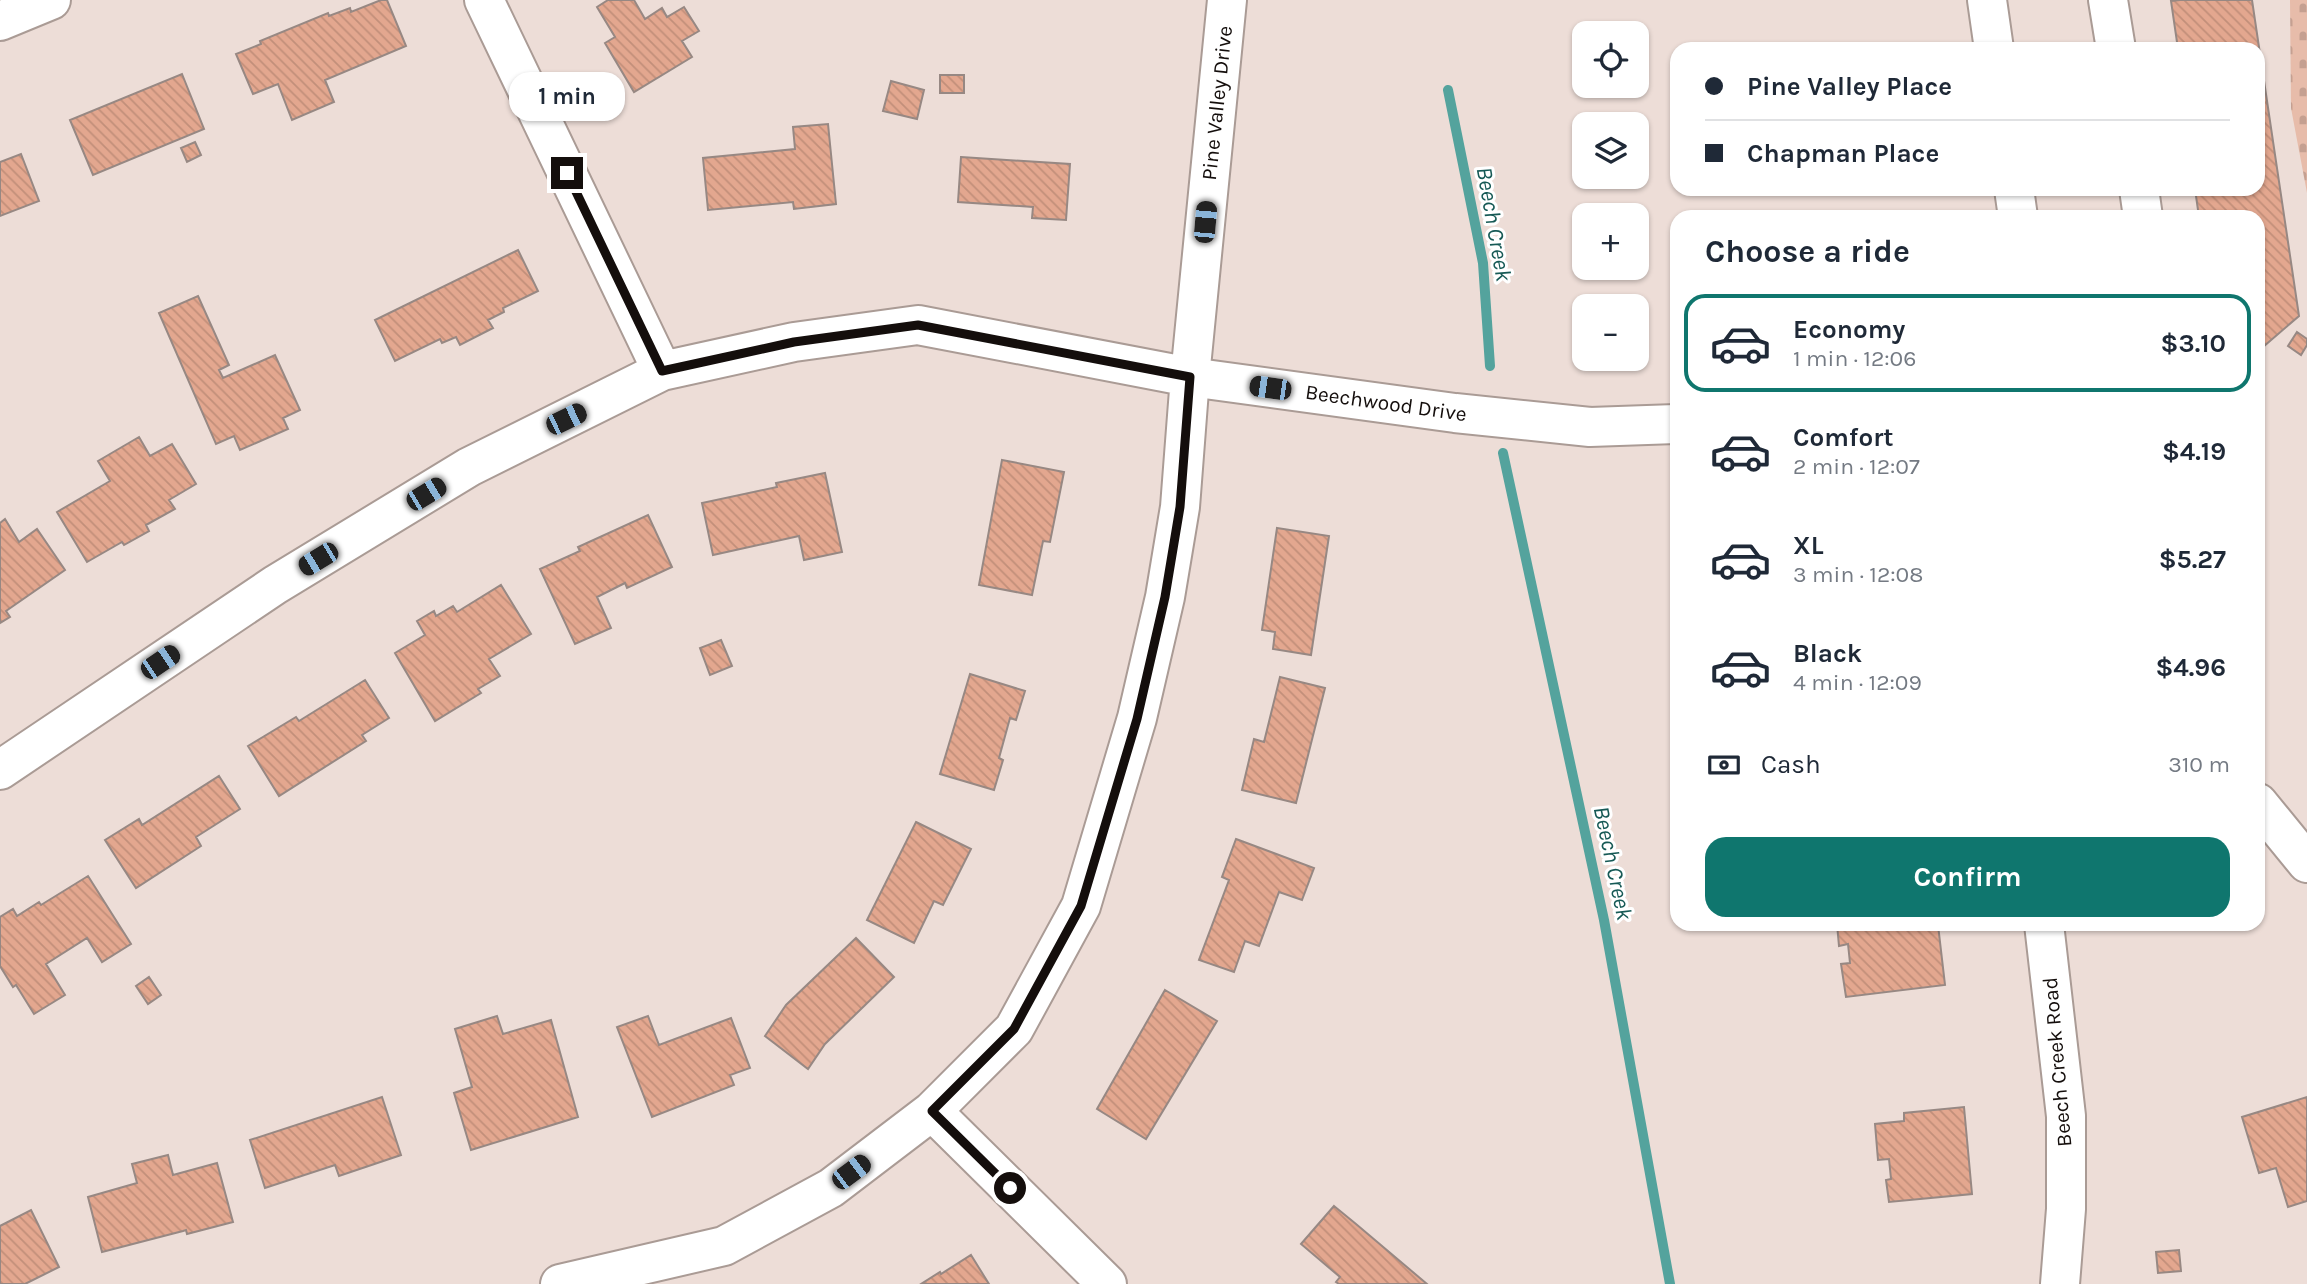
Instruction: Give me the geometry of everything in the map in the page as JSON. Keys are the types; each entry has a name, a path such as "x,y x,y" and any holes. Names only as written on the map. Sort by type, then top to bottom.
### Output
{"street":[{"path":"0,21 51,0"},
{"path":"484,0 662,371"},
{"name":"Pine Valley Drive","path":"560,1284 724,1246 831,1188 932,1111 1014,1029 1081,906 1137,719 1165,597 1180,507 1227,0"},
{"path":"1987,0 1993,42"},
{"path":"2108,0 2115,42"},
{"name":"Beechwood Drive","path":"0,770 275,585 470,467 662,371 794,342 918,325 1190,377 1455,413 1590,427 1670,424"},
{"path":"2265,812 2307,863"},
{"name":"Beech Creek Road","path":"2045,931 2066,1116 2066,1209 2060,1284"},
{"path":"932,1111 1107,1284"}],"green space":[{"path":"2290,0 2307,0 2307,193 2291,108"}],"building":[{"path":"387,0 406,46 325,80 334,102 292,120 278,84 253,94 236,54 261,44 260,41 328,13 329,16 350,8 351,12"},
{"path":"608,0 634,0 645,19 662,8 667,17 684,7 699,31 682,41 692,57 634,92 605,43 615,37 597,7"},
{"path":"2252,0 2258,42 2177,42 2171,1"},
{"path":"182,74 204,129 93,175 70,120"},
{"path":"940,75 964,75 964,93 940,93"},
{"path":"891,81 924,90 917,119 883,111"},
{"path":"2265,87 2299,316 2265,345 2265,210 2198,210 2196,196 2265,196"},
{"path":"828,124 836,204 794,209 793,202 708,210 703,158 795,149 793,127"},
{"path":"195,142 201,155 187,162 181,148"},
{"path":"21,154 39,201 0,216 0,162"},
{"path":"961,157 1070,164 1066,220 1032,218 1033,207 958,202"},
{"path":"518,250 538,291 503,308 504,312 488,320 493,328 460,345 456,337 442,343 440,339 395,361 375,320"},
{"path":"198,296 229,365 219,370 223,378 275,355 300,410 283,418 288,429 240,450 234,436 216,444 159,313"},
{"path":"2297,332 2307,339 2307,345 2301,355 2288,346"},
{"path":"139,437 150,456 172,444 196,484 169,500 175,509 146,525 149,531 124,545 122,542 87,562 57,512 110,481 98,461"},
{"path":"1002,460 1064,472 1050,542 1043,541 1032,595 979,585"},
{"path":"825,473 842,552 804,560 799,536 713,555 702,503 777,487 776,483"},
{"path":"648,515 672,567 627,588 625,583 597,597 611,628 575,644 540,569 580,551 578,547"},
{"path":"5,519 19,542 37,529 65,570 6,611 10,617 0,623 0,523"},
{"path":"1277,528 1329,536 1311,655 1273,649 1275,632 1262,630"},
{"path":"501,585 531,634 489,659 500,676 478,689 481,693 435,721 395,653 425,635 417,621 434,611 436,616 453,606 457,612"},
{"path":"721,640 732,666 710,675 700,648"},
{"path":"970,674 1025,691 1016,720 1010,718 999,758 1003,760 994,790 940,774"},
{"path":"1280,677 1325,688 1296,803 1242,790 1254,739 1264,742"},
{"path":"365,680 389,718 362,735 366,741 279,796 248,746 296,717 299,721"},
{"path":"219,776 240,809 196,837 201,846 136,888 105,840 139,819 142,825"},
{"path":"916,822 971,849 943,905 934,901 914,943 867,920"},
{"path":"1236,839 1314,868 1302,900 1279,892 1259,946 1245,941 1234,972 1199,960 1229,880 1222,877"},
{"path":"88,876 131,944 102,962 87,938 46,964 65,995 34,1014 0,966 0,917 13,909 17,916 39,902 41,905"},
{"path":"1838,931 1939,931 1945,985 1846,997 1841,964 1850,963 1848,944 1839,946"},
{"path":"856,938 894,977 825,1044 808,1069 765,1036 786,1005"},
{"path":"149,977 161,995 148,1004 136,986"},
{"path":"1165,990 1217,1021 1146,1139 1097,1109"},
{"path":"497,1016 503,1034 551,1020 578,1117 471,1150 454,1093 472,1087 455,1029"},
{"path":"648,1016 659,1045 731,1018 750,1068 730,1075 734,1085 652,1117 617,1027"},
{"path":"382,1097 401,1155 339,1176 335,1165 265,1188 250,1140"},
{"path":"2307,1097 2307,1201 2288,1207 2276,1168 2259,1173 2242,1117"},
{"path":"1964,1107 1972,1194 1889,1202 1886,1180 1891,1179 1889,1159 1878,1160 1875,1124 1904,1121 1904,1113"},
{"path":"168,1155 173,1175 217,1163 233,1222 187,1234 186,1230 102,1252 88,1197 137,1183 132,1164"},
{"path":"1334,1206 1427,1284 1336,1282 1340,1277 1301,1244"},
{"path":"31,1210 59,1267 25,1284 0,1284 0,1226"},
{"path":"2179,1250 2181,1271 2158,1273 2156,1252"},
{"path":"971,1255 989,1284 921,1284 940,1272 941,1274"}],"waterway":[{"name":"Beech Creek","path":"1448,90 1483,263 1490,366"},
{"name":"Beech Creek","path":"1503,453 1604,920 1670,1284"}],"route":[{"path":"567,173 662,371 794,342 918,325 1190,377 1180,507 1165,597 1137,719 1081,906 1014,1029 932,1111 1010,1188"}]}
